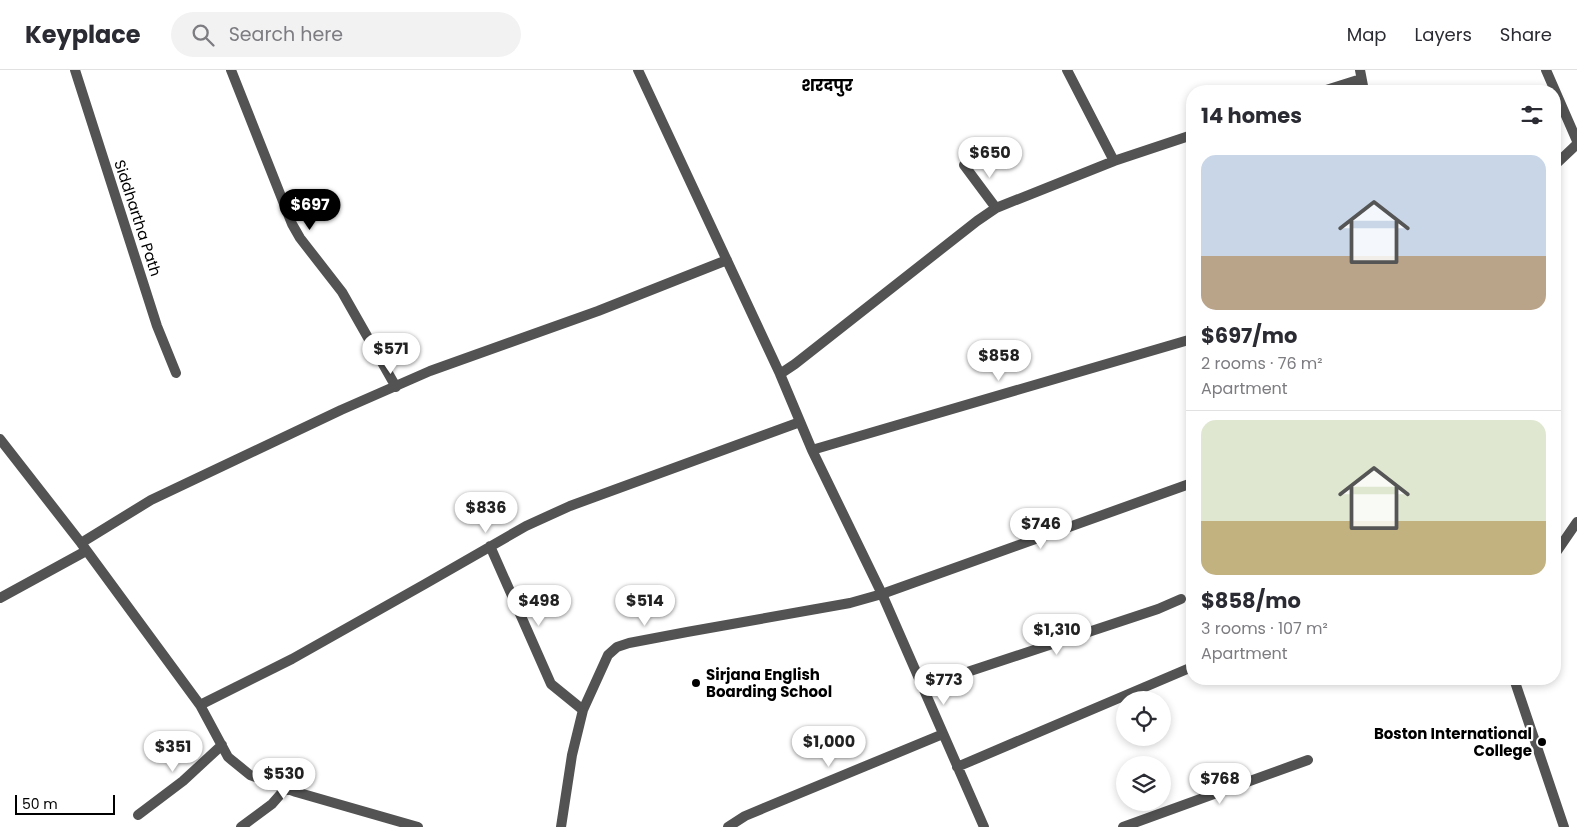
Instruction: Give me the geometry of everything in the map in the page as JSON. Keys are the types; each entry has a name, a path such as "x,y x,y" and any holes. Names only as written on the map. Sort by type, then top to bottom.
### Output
{"street":[{"name":"Siddhartha Path","path":"75,70 157,326 176,373"},
{"path":"231,70 292,224 300,238 342,292 396,387"},
{"path":"638,70 780,374 812,450 882,594 984,827"},
{"path":"1067,70 1114,161"},
{"path":"1546,70 1552,85"},
{"path":"1337,85 1361,74"},
{"path":"1561,105 1577,142 1561,159"},
{"path":"780,374 996,208 1114,161 1186,137"},
{"path":"964,165 996,208"},
{"path":"0,598 84,547 151,500 341,410 430,371 598,311 727,260"},
{"path":"812,450 1186,341"},
{"path":"200,705 292,659 526,526 570,506 800,422"},
{"path":"0,439 84,547 200,705 228,757 250,775 286,788 418,827"},
{"path":"561,827 572,755 583,710 608,654 617,647 687,632 850,603 882,594 1186,486"},
{"path":"1561,545 1577,522"},
{"path":"490,546 551,684 583,710"},
{"path":"922,687 1158,610 1181,599"},
{"path":"958,767 1186,670"},
{"path":"1516,685 1564,827"},
{"path":"728,827 745,816 943,734"},
{"path":"138,815 184,781 222,745"},
{"path":"1123,827 1308,760"},
{"path":"241,827 272,804 286,788"}],"place":[{"name":"Sirjana English Boarding School","path":"696,683"},
{"name":"Boston International College","path":"1542,742"}],"district":[{"name":"शरदपुर","path":"827,85"}]}
